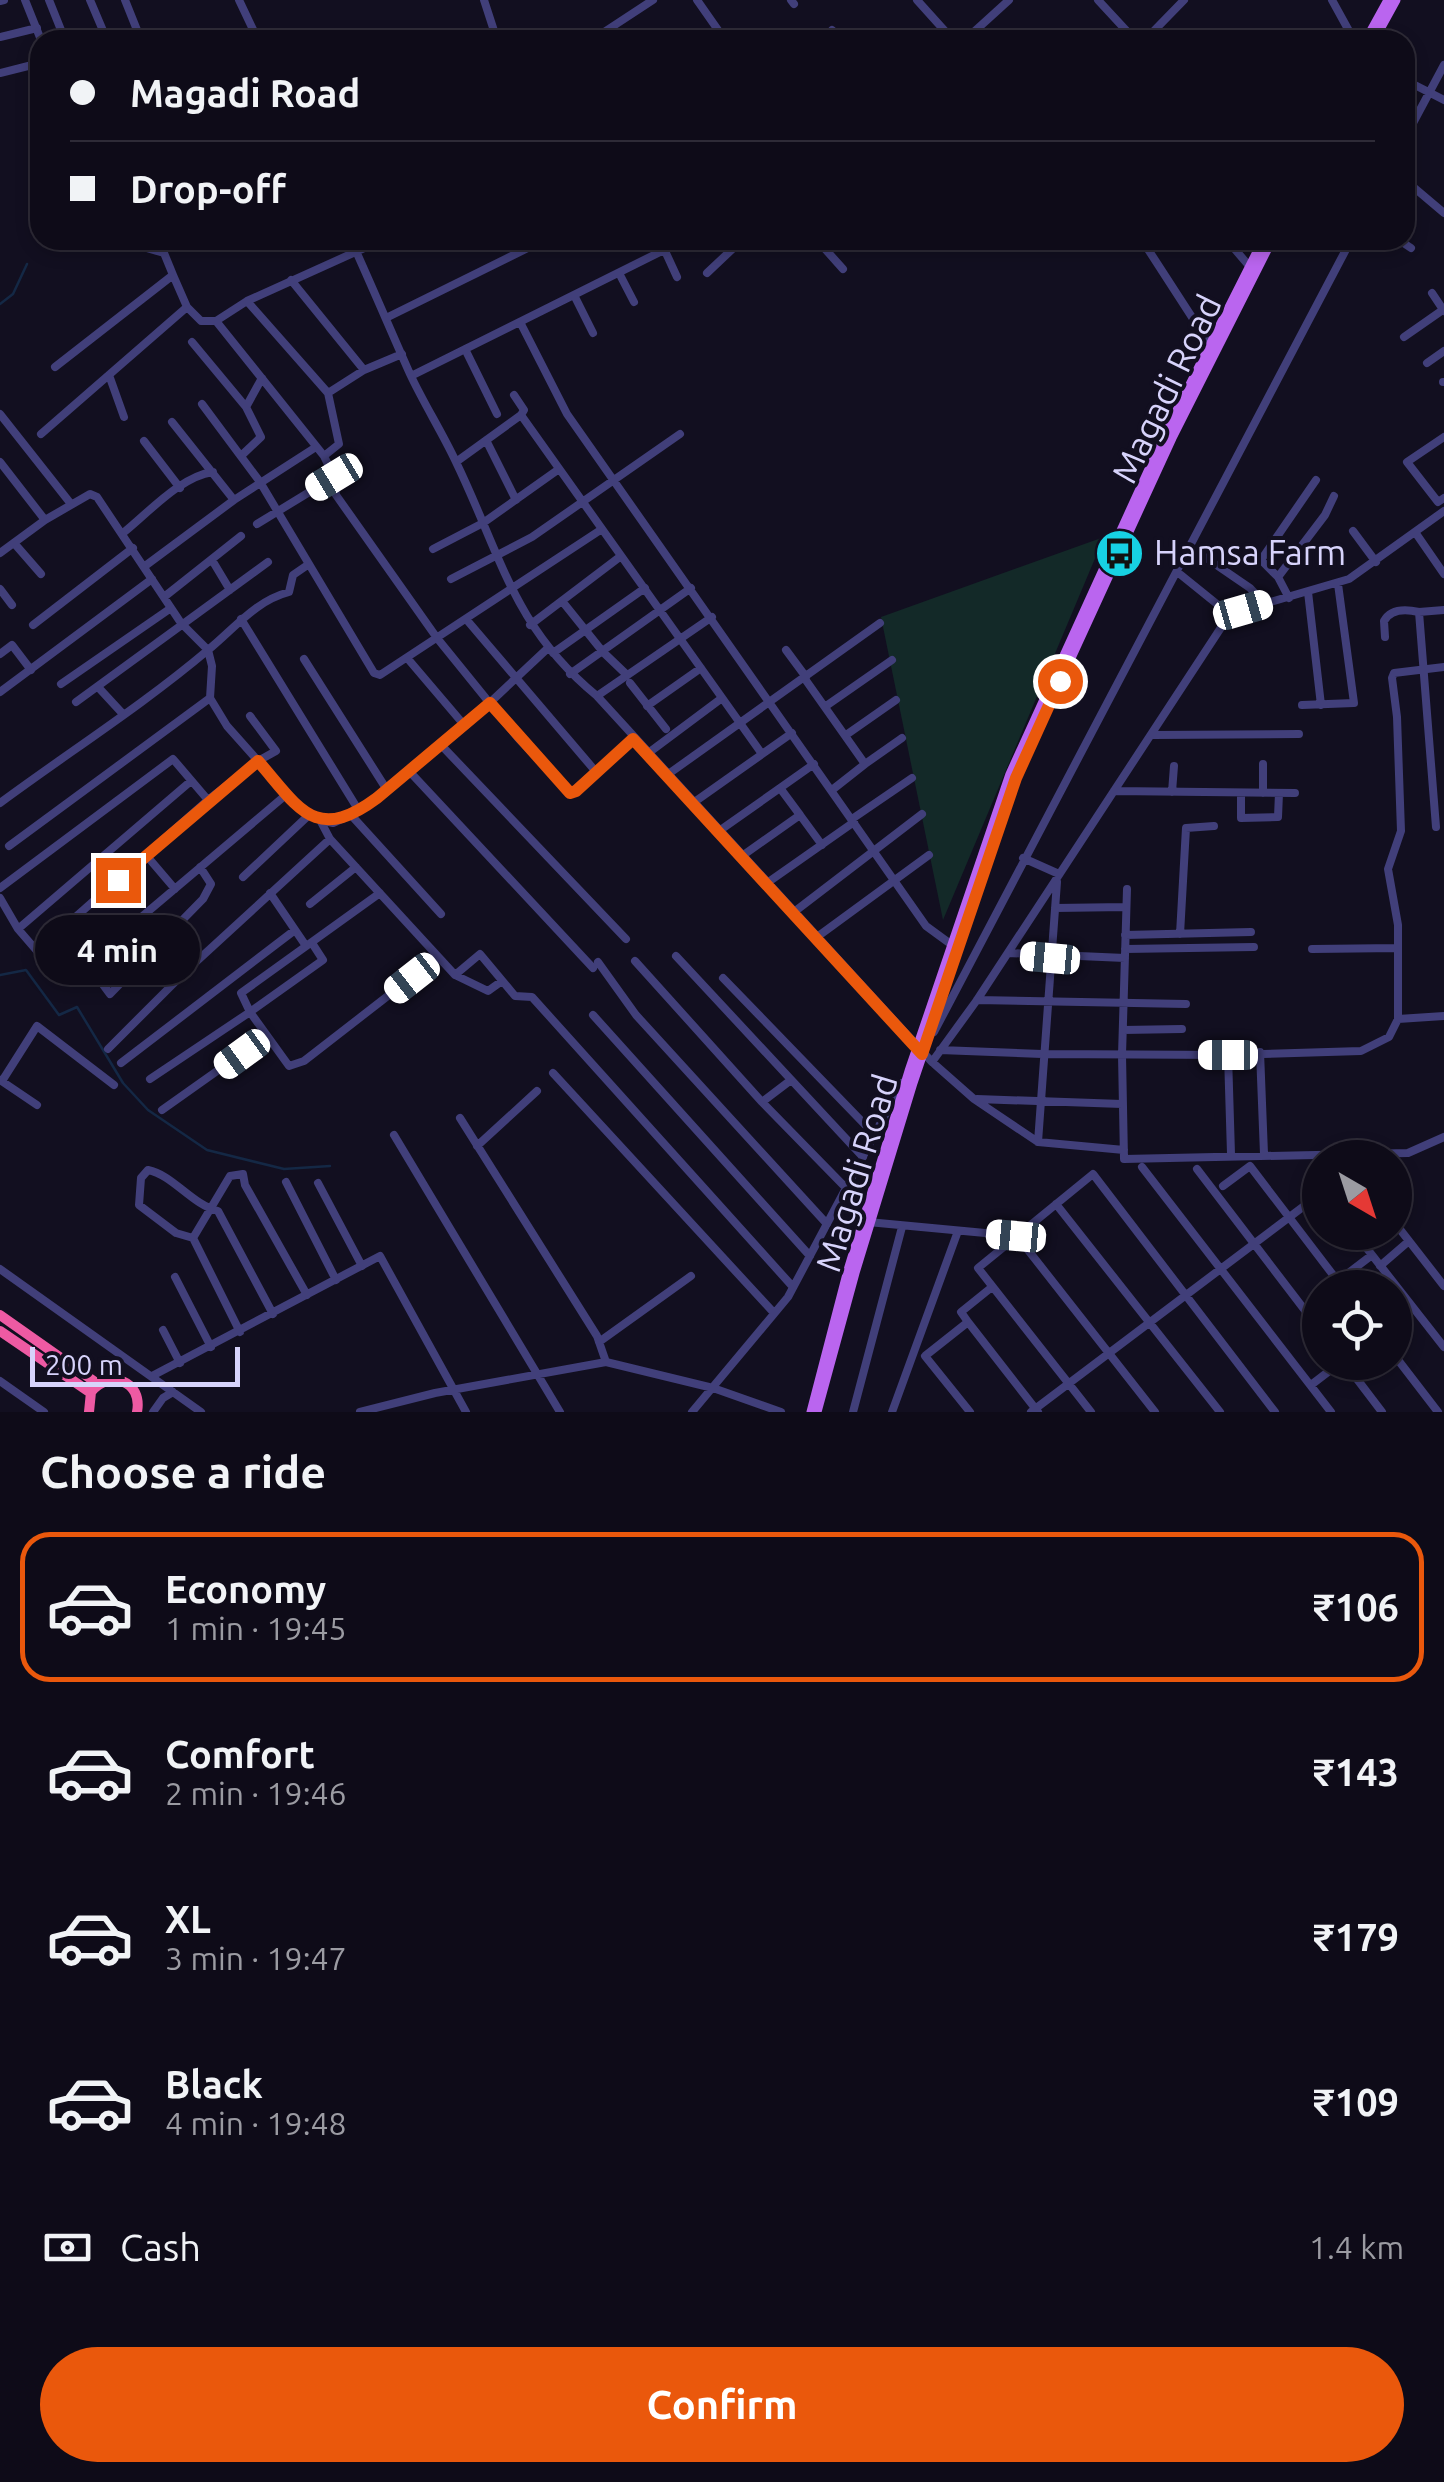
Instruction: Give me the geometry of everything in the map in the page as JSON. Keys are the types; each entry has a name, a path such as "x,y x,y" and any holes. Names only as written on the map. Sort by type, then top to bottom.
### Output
{"highway":[{"path":"0,1314 94,1389"},
{"path":"0,1330 94,1389"},
{"path":"89,1412 94,1389 112,1378 128,1383 137,1394 138,1412"}],"main road":[{"path":"1372,30 1388,0"},
{"path":"1380,30 1396,0"},
{"name":"Magadi Road","path":"814,1412 872,1205 1010,774 1166,434 1258,250"},
{"name":"Magadi Road","path":"872,1205 909,1071 920,1051 1016,778 1172,438 1267,250"}],"street":[{"path":"0,38 37,28 25,0"},
{"path":"49,0 61,30"},
{"path":"90,0 103,30"},
{"path":"125,0 137,30"},
{"path":"239,0 253,30"},
{"path":"484,0 493,30"},
{"path":"614,30 653,0"},
{"path":"697,0 718,30"},
{"path":"917,0 944,30"},
{"path":"976,30 1008,0"},
{"path":"1098,0 1126,30"},
{"path":"1155,30 1184,0"},
{"path":"1332,0 1348,30"},
{"path":"1415,120 1444,65"},
{"path":"0,73 30,66"},
{"path":"1415,85 1444,100"},
{"path":"1415,188 1444,212"},
{"path":"154,250 164,253 187,307 201,321 216,320 291,280 363,250"},
{"path":"356,250 411,376 456,462 509,587 530,625 570,674 597,696 920,1051 974,1099 1038,1142 1124,1150"},
{"path":"386,318 524,250"},
{"path":"411,376 664,250 677,277"},
{"path":"707,273 731,250"},
{"path":"825,250 843,269"},
{"path":"1148,250 1210,345"},
{"path":"1235,250 1250,267"},
{"path":"920,1051 1346,250"},
{"path":"619,272 634,302"},
{"path":"55,366 173,275"},
{"path":"291,280 364,370"},
{"path":"1404,338 1444,310 1432,293"},
{"path":"574,295 593,333"},
{"path":"247,301 328,393 339,444 324,456"},
{"path":"41,434 187,307"},
{"path":"216,320 324,456 334,477 336,495 437,638 570,793 633,739"},
{"path":"520,322 567,414 926,926 952,946"},
{"path":"192,342 246,407 261,438 242,455"},
{"path":"465,349 497,414"},
{"path":"1427,363 1444,351"},
{"path":"328,393 364,370 402,354"},
{"path":"110,375 124,417"},
{"path":"246,407 262,378"},
{"path":"456,462 520,415 524,410 514,395"},
{"path":"202,404 260,482 374,673 386,673 509,587 602,529"},
{"path":"0,414 71,504"},
{"path":"520,415 762,754"},
{"path":"172,422 234,500"},
{"path":"451,579 584,503 680,434"},
{"path":"932,1062 1008,954 1224,623 1265,604 1338,584 1376,562 1415,532 1442,505 1407,462 1444,437"},
{"path":"486,440 516,500"},
{"path":"144,441 180,488"},
{"path":"145,566 234,500 316,447"},
{"path":"0,462 45,520"},
{"path":"432,550 483,523 559,470"},
{"path":"122,532 180,488 200,475 214,472"},
{"path":"257,524 334,477"},
{"path":"1289,598 1278,577 1261,560 1316,480"},
{"path":"0,553 71,504 90,494 97,497 181,623 208,650 212,666 210,698 227,726 287,794 310,814 333,822 355,813 410,772 550,650 645,588"},
{"path":"1278,577 1334,496"},
{"path":"1353,531 1376,562"},
{"path":"1415,532 1444,574"},
{"path":"164,597 242,536"},
{"path":"14,542 41,574"},
{"path":"32,624 132,548"},
{"path":"1196,551 1250,588 1265,604"},
{"path":"530,625 621,556"},
{"path":"212,560 230,590"},
{"path":"76,702 268,562"},
{"path":"0,803 208,650 241,619 274,595 289,592 293,575 309,564"},
{"path":"1181,575 1233,617"},
{"path":"0,692 152,579"},
{"path":"1302,706 1354,703 1338,584"},
{"path":"570,674 691,588"},
{"path":"0,589 12,605"},
{"path":"1308,592 1321,705"},
{"path":"562,601 666,729"},
{"path":"61,684 171,608"},
{"path":"1385,637 1384,622 1389,614 1402,610 1444,610"},
{"path":"1419,612 1436,827"},
{"path":"597,696 628,679 712,617"},
{"path":"241,619 355,813 441,914"},
{"path":"466,619 597,773"},
{"path":"667,776 880,622"},
{"path":"0,654 12,645 31,670"},
{"path":"786,650 865,764"},
{"path":"304,659 386,790"},
{"path":"408,659 465,726"},
{"path":"826,706 892,660"},
{"path":"940,1050 1228,1055 1361,1051 1389,1037 1398,1019 1398,948 1388,869 1401,832 1398,718 1392,678 1394,673 1444,667"},
{"path":"647,706 701,668"},
{"path":"98,687 122,713"},
{"path":"8,846 210,698"},
{"path":"647,754 722,698"},
{"path":"846,736 896,700"},
{"path":"0,898 37,951 208,800 258,761 276,752 250,716"},
{"path":"693,803 792,732"},
{"path":"1153,736 1299,734"},
{"path":"832,790 902,738"},
{"path":"442,746 626,939"},
{"path":"0,888 173,759 208,800"},
{"path":"718,831 814,764"},
{"path":"1263,764 1263,793"},
{"path":"1172,792 1174,766"},
{"path":"410,772 596,965 636,1016 827,1224"},
{"path":"767,883 912,778"},
{"path":"18,929 190,780"},
{"path":"780,788 822,845"},
{"path":"1114,791 1295,793"},
{"path":"1241,792 1242,818 1278,816 1278,793"},
{"path":"87,964 287,794"},
{"path":"243,877 310,814"},
{"path":"794,912 922,814"},
{"path":"742,856 800,815"},
{"path":"320,820 330,839 455,975 488,991 502,981"},
{"path":"1180,934 1186,828 1214,826"},
{"path":"108,1049 186,970 330,839"},
{"path":"817,937 929,854"},
{"path":"146,855 174,889"},
{"path":"1024,858 1058,876"},
{"path":"62,929 110,994 203,898 211,884 200,867"},
{"path":"310,904 356,868"},
{"path":"1038,1142 1058,876"},
{"path":"1127,889 1122,1054 1124,1159 1408,1153 1444,1138"},
{"path":"150,1079 323,960 295,930 270,893"},
{"path":"380,894 242,993 265,1037 289,1066 304,1061 438,957"},
{"path":"1055,908 1126,907"},
{"path":"138,920 186,970"},
{"path":"120,1063 295,930"},
{"path":"1126,935 1252,932"},
{"path":"1008,954 1050,958 1254,948"},
{"path":"1312,949 1398,948"},
{"path":"455,975 480,954 516,996 532,997 793,1287"},
{"path":"676,956 863,1158"},
{"path":"635,961 762,1102 848,1190 872,1205"},
{"path":"722,978 875,1135"},
{"path":"977,1000 1186,1004"},
{"path":"593,1015 810,1256"},
{"path":"1398,1019 1444,1016"},
{"path":"37,1105 1,1081 38,1026 114,1086"},
{"path":"1123,1030 1182,1030"},
{"path":"162,1110 265,1037"},
{"path":"1260,1052 1264,1154"},
{"path":"1228,1055 1231,1154"},
{"path":"692,1412 793,1287 909,1071"},
{"path":"553,1074 774,1313"},
{"path":"762,1102 790,1080"},
{"path":"477,1146 537,1091"},
{"path":"974,1099 1122,1104"},
{"path":"460,1118 599,1342 606,1362"},
{"path":"394,1134 560,1412"},
{"path":"1223,1186 1250,1166 1329,1270"},
{"path":"1142,1167 1331,1412"},
{"path":"240,1332 193,1238 176,1233 139,1205 144,1172 150,1169 158,1173 203,1207 218,1211 273,1314"},
{"path":"1197,1169 1302,1307"},
{"path":"193,1238 230,1176 243,1174 307,1295"},
{"path":"1091,1412 978,1268 1093,1174 1276,1412"},
{"path":"286,1182 336,1280"},
{"path":"318,1183 362,1266"},
{"path":"1056,1204 1220,1412"},
{"path":"992,1286 960,1312 1035,1411 1302,1206"},
{"path":"867,1222 1016,1236 1155,1412"},
{"path":"853,1412 902,1228"},
{"path":"892,1412 958,1231"},
{"path":"1412,1245 1444,1286"},
{"path":"1369,1250 1383,1270"},
{"path":"1380,1266 1399,1250"},
{"path":"1355,1270 1372,1254"},
{"path":"152,1376 380,1256 466,1412"},
{"path":"0,1269 201,1412"},
{"path":"599,1342 691,1276"},
{"path":"175,1277 212,1347"},
{"path":"1412,1308 1444,1348"},
{"path":"968,1322 925,1356 970,1412"},
{"path":"163,1330 180,1364"},
{"path":"360,1412 606,1362 712,1388 781,1412"},
{"path":"1412,1378 1438,1412"},
{"path":"1311,1386 1319,1380"},
{"path":"1357,1380 1382,1412"},
{"path":"0,1381 44,1412"},
{"path":"154,1412 163,1398 173,1392"}],"green space":[{"path":"1104,537 943,920 881,617"}],"waterway":[{"path":"0,304 13,294 27,264"},
{"path":"0,975 26,970 59,1015 77,1007 123,1083 148,1110 207,1150 284,1169 330,1166"}],"place":[{"name":"Hamsa Farm","path":"1119,553"}],"route":[{"path":"118,880 258,761 299,807 320,820 333,822 377,798 490,703 570,793 633,739 922,1054 1016,778 1060,681"}]}
